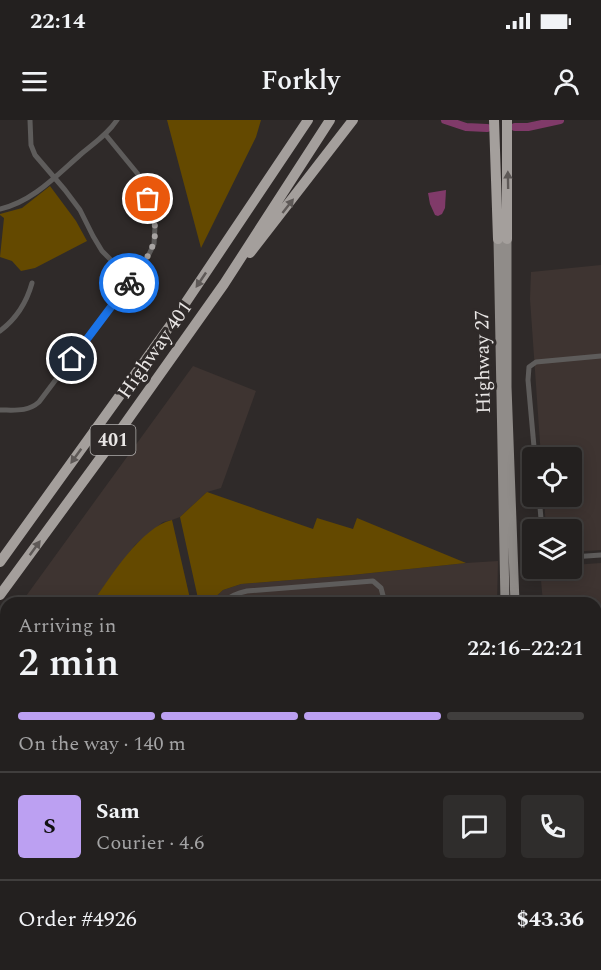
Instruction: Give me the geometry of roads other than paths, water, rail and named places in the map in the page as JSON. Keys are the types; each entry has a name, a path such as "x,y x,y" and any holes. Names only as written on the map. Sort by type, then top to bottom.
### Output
{"highway":[{"name":"Highway 401","path":"0,562 172,323 308,120"},
{"name":"Highway 401","path":"0,595 224,284 330,120"},
{"path":"224,284 272,226 353,120"},
{"name":"Highway 27","path":"494,120 503,239"},
{"name":"Highway 27","path":"503,239 507,120"},
{"path":"2,597 16,573"}],"main road":[{"name":"Highway 27","path":"503,239 505,597"},
{"name":"Highway 27","path":"503,239 514,597"}],"street":[{"path":"30,120 35,155 80,210 102,251 117,266 134,276"},
{"path":"0,209 28,198 105,134 117,120"},
{"path":"0,410 22,411 39,402 134,276 154,244 154,223 143,182 105,134"},
{"path":"0,331 10,323 29,296 32,283"},
{"path":"534,447 528,367 536,362 601,356"},
{"path":"582,556 601,555"},
{"path":"230,597 238,592 374,581 381,588 383,597"}],"waterway":[{"path":"445,120 466,127 487,128"},
{"path":"515,127 528,127 560,120"}]}
